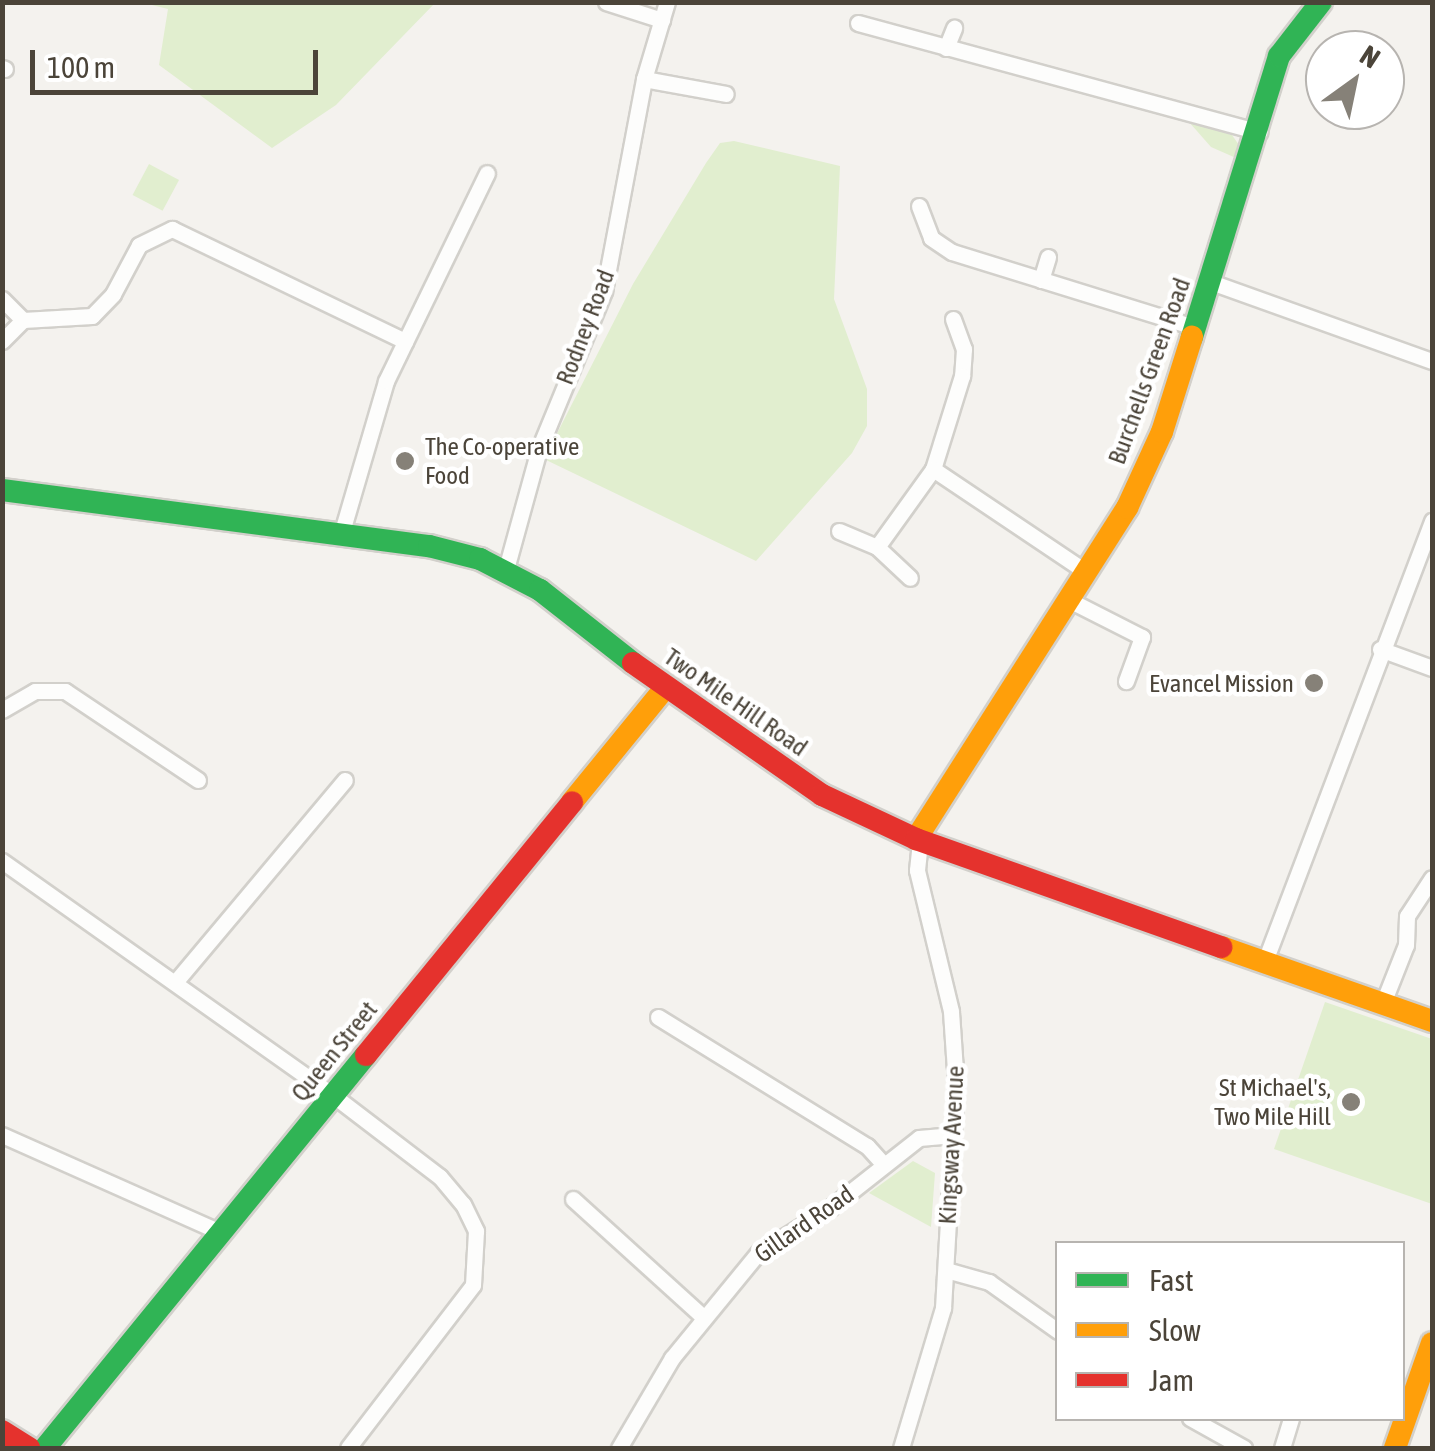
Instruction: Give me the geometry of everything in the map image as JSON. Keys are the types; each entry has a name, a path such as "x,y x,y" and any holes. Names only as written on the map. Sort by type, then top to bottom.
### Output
{"street":[{"path":"606,2 662,20"},
{"name":"Rodney Road","path":"506,569 539,449 604,291 644,79 667,2"},
{"name":"Burchells Green Road","path":"918,839 1088,573 1162,432 1282,50 1321,2"},
{"path":"858,23 1259,132"},
{"path":"946,48 954,28"},
{"path":"644,79 726,94"},
{"path":"342,535 386,381 486,173"},
{"path":"919,206 931,238 952,252 1194,326"},
{"path":"2,340 23,320 92,316 113,294 138,245 158,230 172,229 406,341"},
{"path":"1042,280 1048,257"},
{"path":"1211,282 1432,361"},
{"path":"2,300 23,320"},
{"path":"877,548 932,469 962,376 964,349 953,319"},
{"path":"932,469 1088,573"},
{"name":"Two Mile Hill Road","path":"2,490 430,546 506,569 665,688 822,795 918,839 1432,1022"},
{"path":"1265,961 1380,648 1395,627 1432,522"},
{"path":"839,531 877,548 910,578"},
{"path":"1070,600 1142,638 1126,681"},
{"path":"1380,648 1432,668"},
{"name":"Queen Street","path":"45,1448 665,688"},
{"path":"2,710 34,691 66,691 198,780"},
{"path":"176,980 345,780"},
{"name":"Kingsway Avenue","path":"901,1448 943,1308 955,1049 917,870 918,839"},
{"path":"2,860 176,980 440,1178 476,1230 479,1260 473,1285 446,1326 348,1448"},
{"path":"1383,1004 1406,945 1407,916 1432,878"},
{"path":"658,1016 867,1146 884,1165"},
{"name":"Gillard Road","path":"619,1448 703,1318 758,1253 920,1138 951,1135"},
{"path":"2,1136 220,1232"},
{"path":"573,1200 703,1318"},
{"path":"946,1270 989,1282 1055,1329"},
{"path":"1405,1420 1432,1343"},
{"path":"1195,1421 1244,1448"},
{"path":"1282,1448 1291,1421"},
{"path":"1395,1448 1405,1421"},
{"path":"2,1431 29,1448"}],"green space":[{"path":"435,2 336,105 272,148 159,65 168,9 144,3"},
{"path":"1189,122 1232,135 1239,145 1236,158 1211,147"},
{"path":"734,141 840,166 834,299 867,389 867,426 852,453 756,561 544,459 633,284 720,143"},
{"path":"149,164 179,180 163,211 133,195"},
{"path":"1325,1002 1432,1039 1432,1204 1274,1149"},
{"path":"913,1161 935,1173 931,1227 869,1193"}],"traffic: fast":[{"path":"1192,337 1279,56 1321,2"},
{"path":"2,490 429,546 480,559 540,590 633,663"},
{"path":"45,1448 366,1055"}],"traffic: slow":[{"path":"916,839 1127,508 1162,432 1192,337"},
{"path":"572,802 665,688"},
{"path":"1221,947 1432,1021"},
{"path":"1405,1420 1432,1343"},
{"path":"1395,1448 1405,1421"}],"traffic: jam":[{"path":"633,663 822,795 916,839 1221,947"},
{"path":"366,1055 572,802"},
{"path":"2,1431 29,1448"}],"place":[{"name":"The Co-operative Food","path":"405,461"},
{"name":"Evancel Mission","path":"1314,683"},
{"name":"St Michael's, Two Mile Hill","path":"1351,1102"}]}
